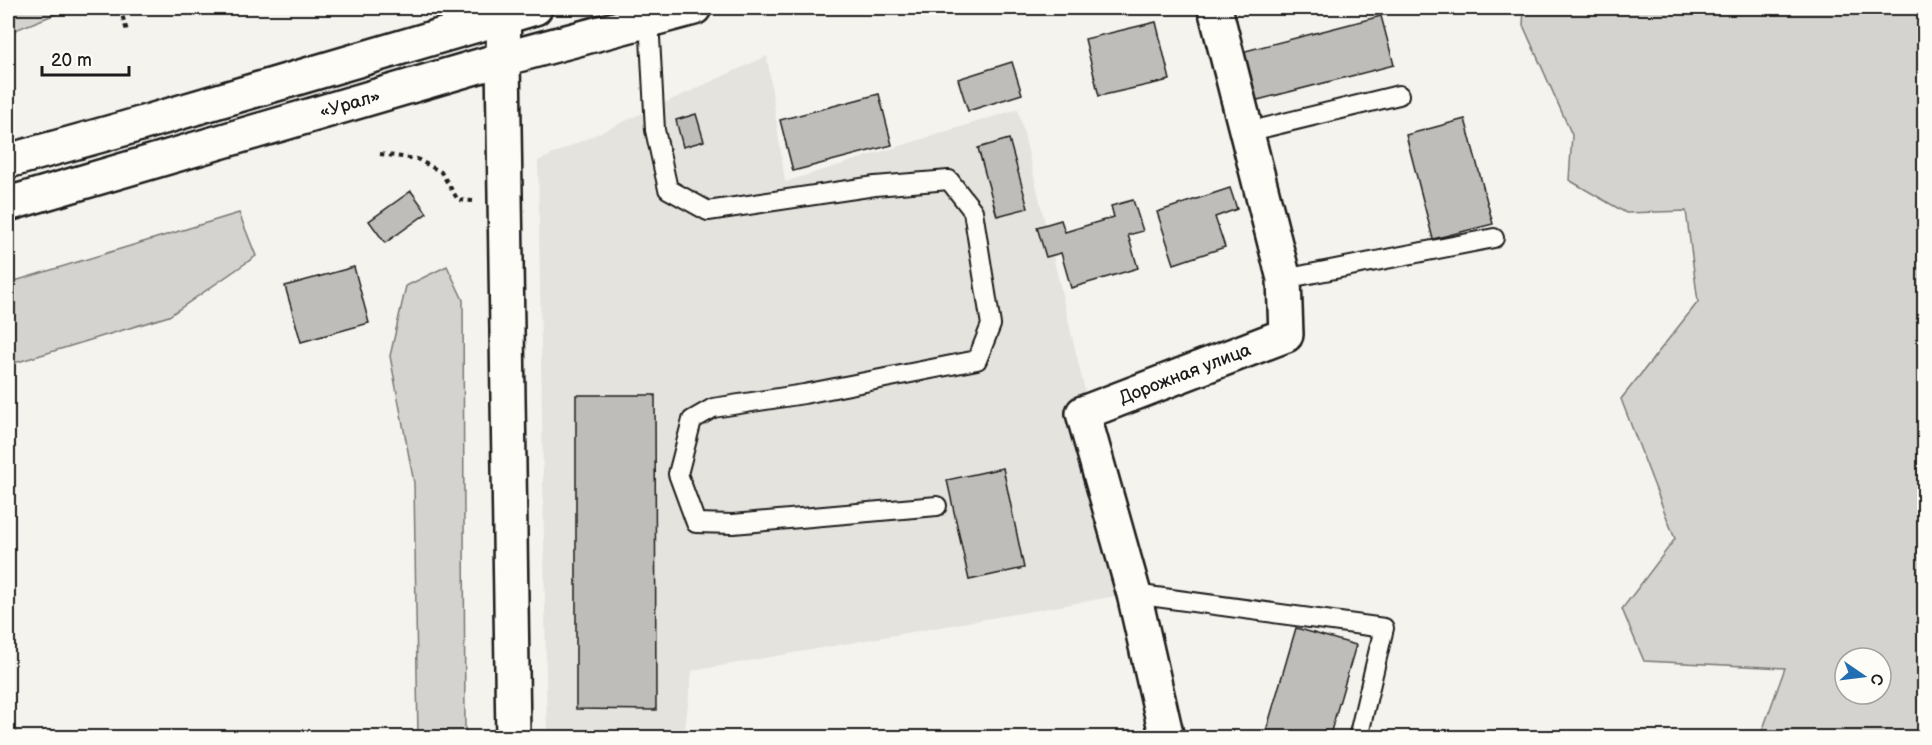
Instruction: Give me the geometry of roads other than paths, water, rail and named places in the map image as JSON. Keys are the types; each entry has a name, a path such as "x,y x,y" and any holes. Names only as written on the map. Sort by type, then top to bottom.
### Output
{"main road":[{"path":"8,161 123,129 504,12 535,8"},
{"name":"«Урал»","path":"8,204 503,59 694,8"},
{"name":"Дорожная улица","path":"1167,738 1134,594 1083,413 1286,335 1284,279 1215,8"},
{"path":"504,12 504,202 513,738"}],"lane":[{"path":"649,19 655,130 668,189 708,212 874,186 949,180 973,211 991,325 977,360 804,394 713,408 692,420 678,474 696,523 733,524 937,506"},
{"path":"1247,132 1399,95"},
{"path":"1284,279 1494,238"},
{"path":"1134,594 1384,628 1358,738"}]}
